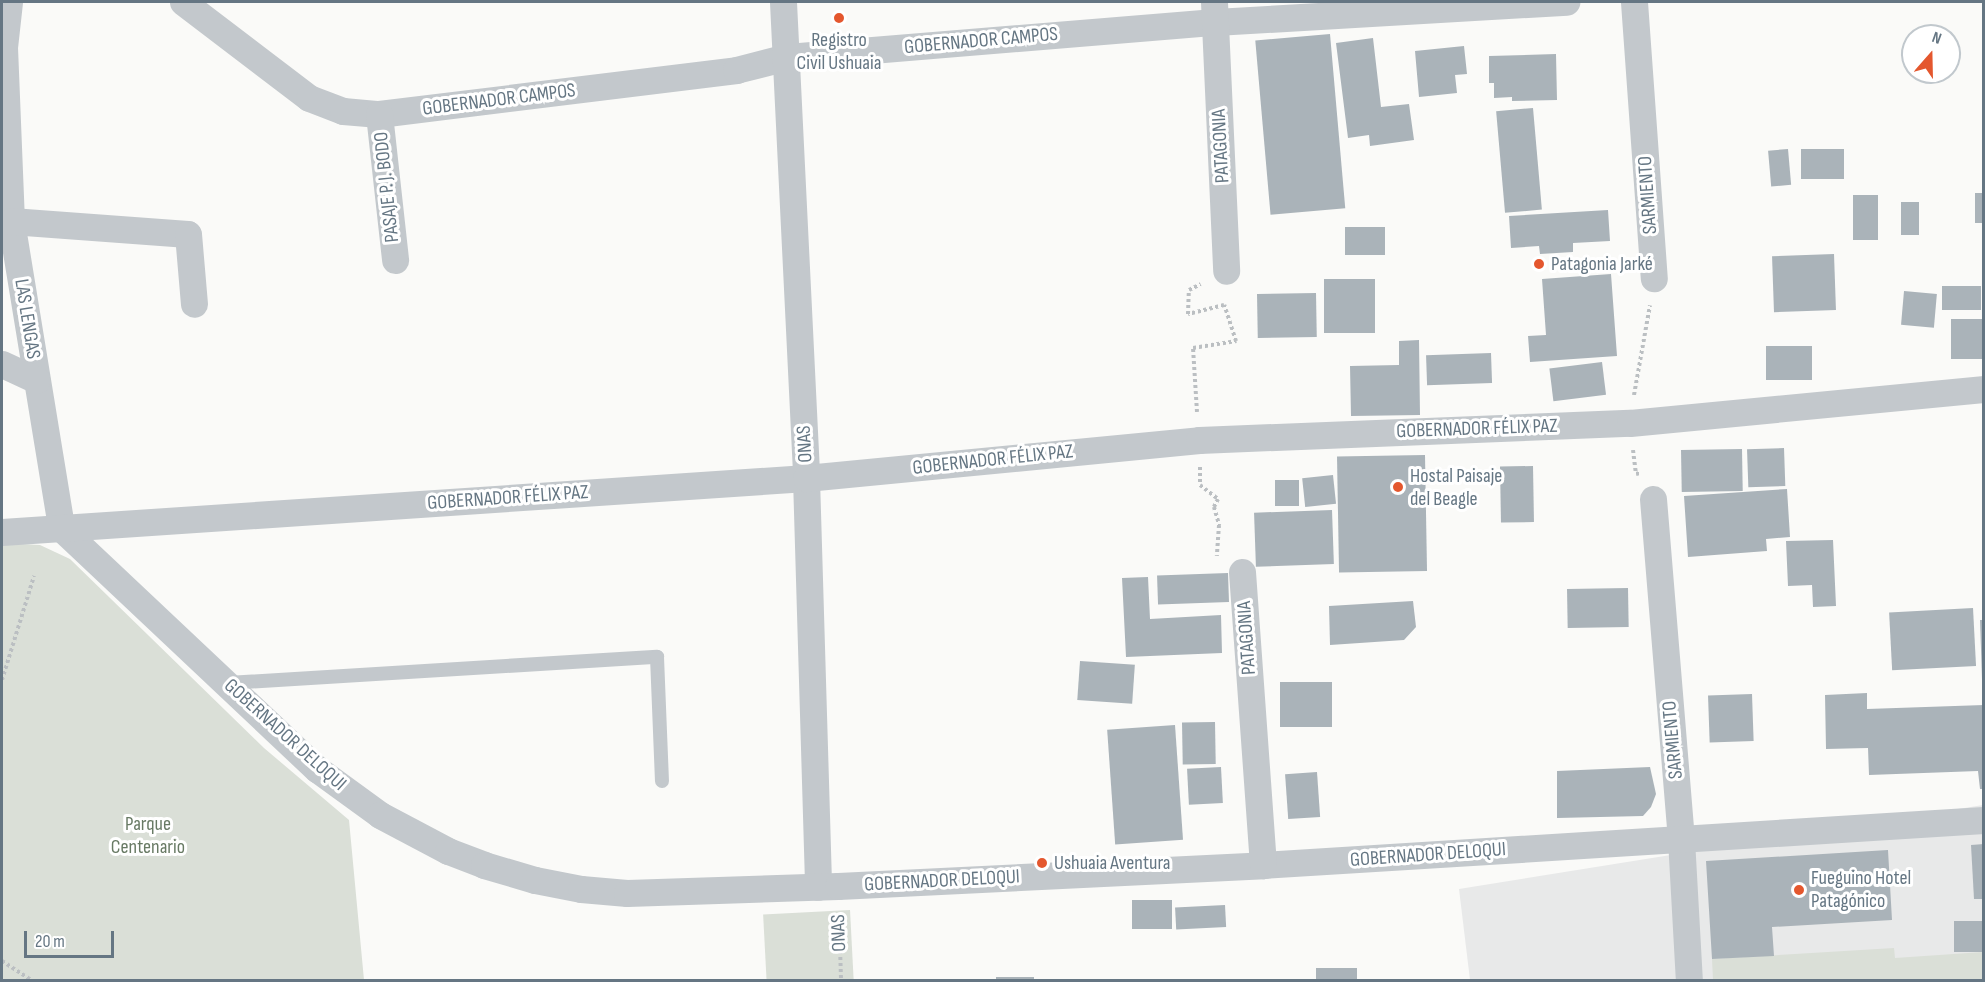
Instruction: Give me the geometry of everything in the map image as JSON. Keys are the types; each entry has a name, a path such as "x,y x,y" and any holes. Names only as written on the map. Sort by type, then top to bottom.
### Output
{"street":[{"name":"LAS LENGAS","path":"9,2 3,46 5,161 11,221 61,528"},
{"name":"GOBERNADOR CAMPOS","path":"183,2 309,98 344,111 379,114 736,70 787,57 1215,12 1566,2"},
{"name":"ONAS","path":"783,2 828,887"},
{"name":"SARMIENTO","path":"1634,2 1654,278"},
{"name":"PATAGONIA","path":"1215,12 1226,271"},
{"name":"PASAJE P. J. BODO","path":"379,114 395,260"},
{"path":"11,221 188,234 194,304"},
{"path":"2,363 37,380"},
{"name":"GOBERNADOR FÉLIX PAZ","path":"2,532 806,478 1199,440 1630,423 1983,389"},
{"name":"SARMIENTO","path":"1653,499 1682,839 1689,981"},
{"name":"GOBERNADOR DELOQUI","path":"61,528 316,769 380,816 447,851 484,865 547,882 627,893 828,887 1263,865 1983,820"},
{"name":"PATAGONIA","path":"1242,572 1263,865"}],"lane":[{"path":"225,683 657,657 662,781"}],"path":[{"path":"1199,440 1192,348 1236,341 1224,304 1188,314 1189,290 1226,271"},
{"path":"1630,423 1654,278"},
{"name":"PATAGONIA","path":"1199,440 1200,485 1218,499 1214,507 1219,525 1216,562 1242,572"},
{"path":"2,680 34,576"},
{"name":"ONAS","path":"828,887 841,981"},
{"path":"2,961 31,981"}],"shaded area":[{"path":"1983,805 1983,980 1470,980 1459,889"}],"green space":[{"name":"Parque Centenario","path":"2,543 40,545 70,559 264,748 349,820 364,980 2,980"},
{"path":"850,910 854,980 767,980 763,915"},
{"path":"1894,948 1895,958 1983,952 1983,980 1713,980 1712,959"}],"building":[{"path":"1330,34 1345,208 1271,215 1255,41"},
{"path":"1373,38 1381,107 1409,104 1414,140 1370,146 1369,135 1348,138 1336,43"},
{"path":"1464,46 1467,74 1455,75 1457,93 1419,97 1415,51"},
{"path":"1556,54 1557,100 1512,101 1512,97 1494,98 1494,83 1489,83 1489,56"},
{"path":"1533,108 1542,210 1505,213 1496,111"},
{"path":"1788,149 1791,185 1771,187 1768,151"},
{"path":"1801,149 1844,149 1844,179 1801,179"},
{"path":"1975,193 1984,193 1984,223 1975,223"},
{"path":"1853,195 1878,195 1878,240 1853,240"},
{"path":"1901,202 1919,202 1919,235 1901,235"},
{"path":"1608,210 1610,241 1573,243 1573,252 1540,254 1539,246 1511,248 1509,216"},
{"path":"1345,227 1385,227 1385,255 1345,255"},
{"path":"1834,254 1836,310 1774,312 1772,256"},
{"path":"1611,274 1617,356 1530,362 1528,336 1546,335 1542,279"},
{"path":"1324,279 1375,279 1375,333 1324,333"},
{"path":"1942,286 1981,286 1981,310 1942,310"},
{"path":"1904,291 1937,294 1934,328 1901,325"},
{"path":"1316,293 1317,337 1258,338 1257,294"},
{"path":"1951,319 1984,319 1984,359 1951,359"},
{"path":"1419,340 1420,415 1351,416 1350,366 1399,365 1399,341"},
{"path":"1766,346 1812,346 1812,380 1766,380"},
{"path":"1491,353 1492,383 1427,385 1426,355"},
{"path":"1602,362 1606,395 1553,401 1549,368"},
{"path":"1784,448 1785,486 1748,487 1747,449"},
{"path":"1742,449 1743,491 1682,492 1681,450"},
{"path":"1425,455 1427,571 1339,573 1337,457"},
{"path":"1533,466 1534,522 1501,523 1500,467"},
{"path":"1333,475 1336,504 1305,507 1302,478"},
{"path":"1275,480 1299,480 1299,506 1275,506"},
{"path":"1787,489 1790,537 1766,539 1767,551 1688,557 1684,496"},
{"path":"1332,510 1334,564 1256,567 1254,513"},
{"path":"1833,540 1836,606 1813,607 1812,585 1788,586 1786,541"},
{"path":"1228,573 1229,602 1158,604 1157,575"},
{"path":"1148,577 1150,619 1221,615 1222,653 1126,657 1122,578"},
{"path":"1628,588 1629,627 1568,628 1567,589"},
{"path":"1413,601 1416,627 1404,640 1330,645 1329,606"},
{"path":"1973,608 1976,666 1892,670 1889,612"},
{"path":"1980,620 1984,620 1984,679 1982,679"},
{"path":"1080,661 1135,665 1132,704 1077,700"},
{"path":"1280,682 1332,682 1332,727 1280,727"},
{"path":"1867,693 1867,709 1984,705 1984,789 1980,789 1978,771 1869,775 1868,748 1826,749 1825,695"},
{"path":"1752,694 1754,741 1710,743 1708,696"},
{"path":"1215,722 1216,764 1183,765 1182,723"},
{"path":"1175,725 1183,840 1115,844 1107,730"},
{"path":"1221,767 1223,803 1189,805 1187,769"},
{"path":"1650,767 1656,794 1651,807 1643,816 1557,818 1557,771"},
{"path":"1317,772 1320,817 1288,819 1285,774"},
{"path":"1984,844 1984,899 1974,899 1971,845"},
{"name":"Fueguino Hotel Patagónico","path":"1888,850 1892,920 1772,927 1774,956 1712,959 1706,861"},
{"path":"1132,900 1172,900 1172,929 1132,929"},
{"path":"1225,905 1226,927 1176,930 1175,908"},
{"path":"1954,921 1984,921 1984,952 1954,952"},
{"path":"1316,968 1357,968 1357,980 1316,980"},
{"path":"996,977 1034,977 1034,980 996,980"}],"place":[{"name":"Registro Civil Ushuaia","path":"839,18"},
{"name":"Patagonia Jarké","path":"1539,264"},
{"name":"Hostal Paisaje del Beagle","path":"1398,487"},
{"name":"Ushuaia Aventura","path":"1042,863"},
{"name":"Fueguino Hotel Patagónico","path":"1799,890"}]}
